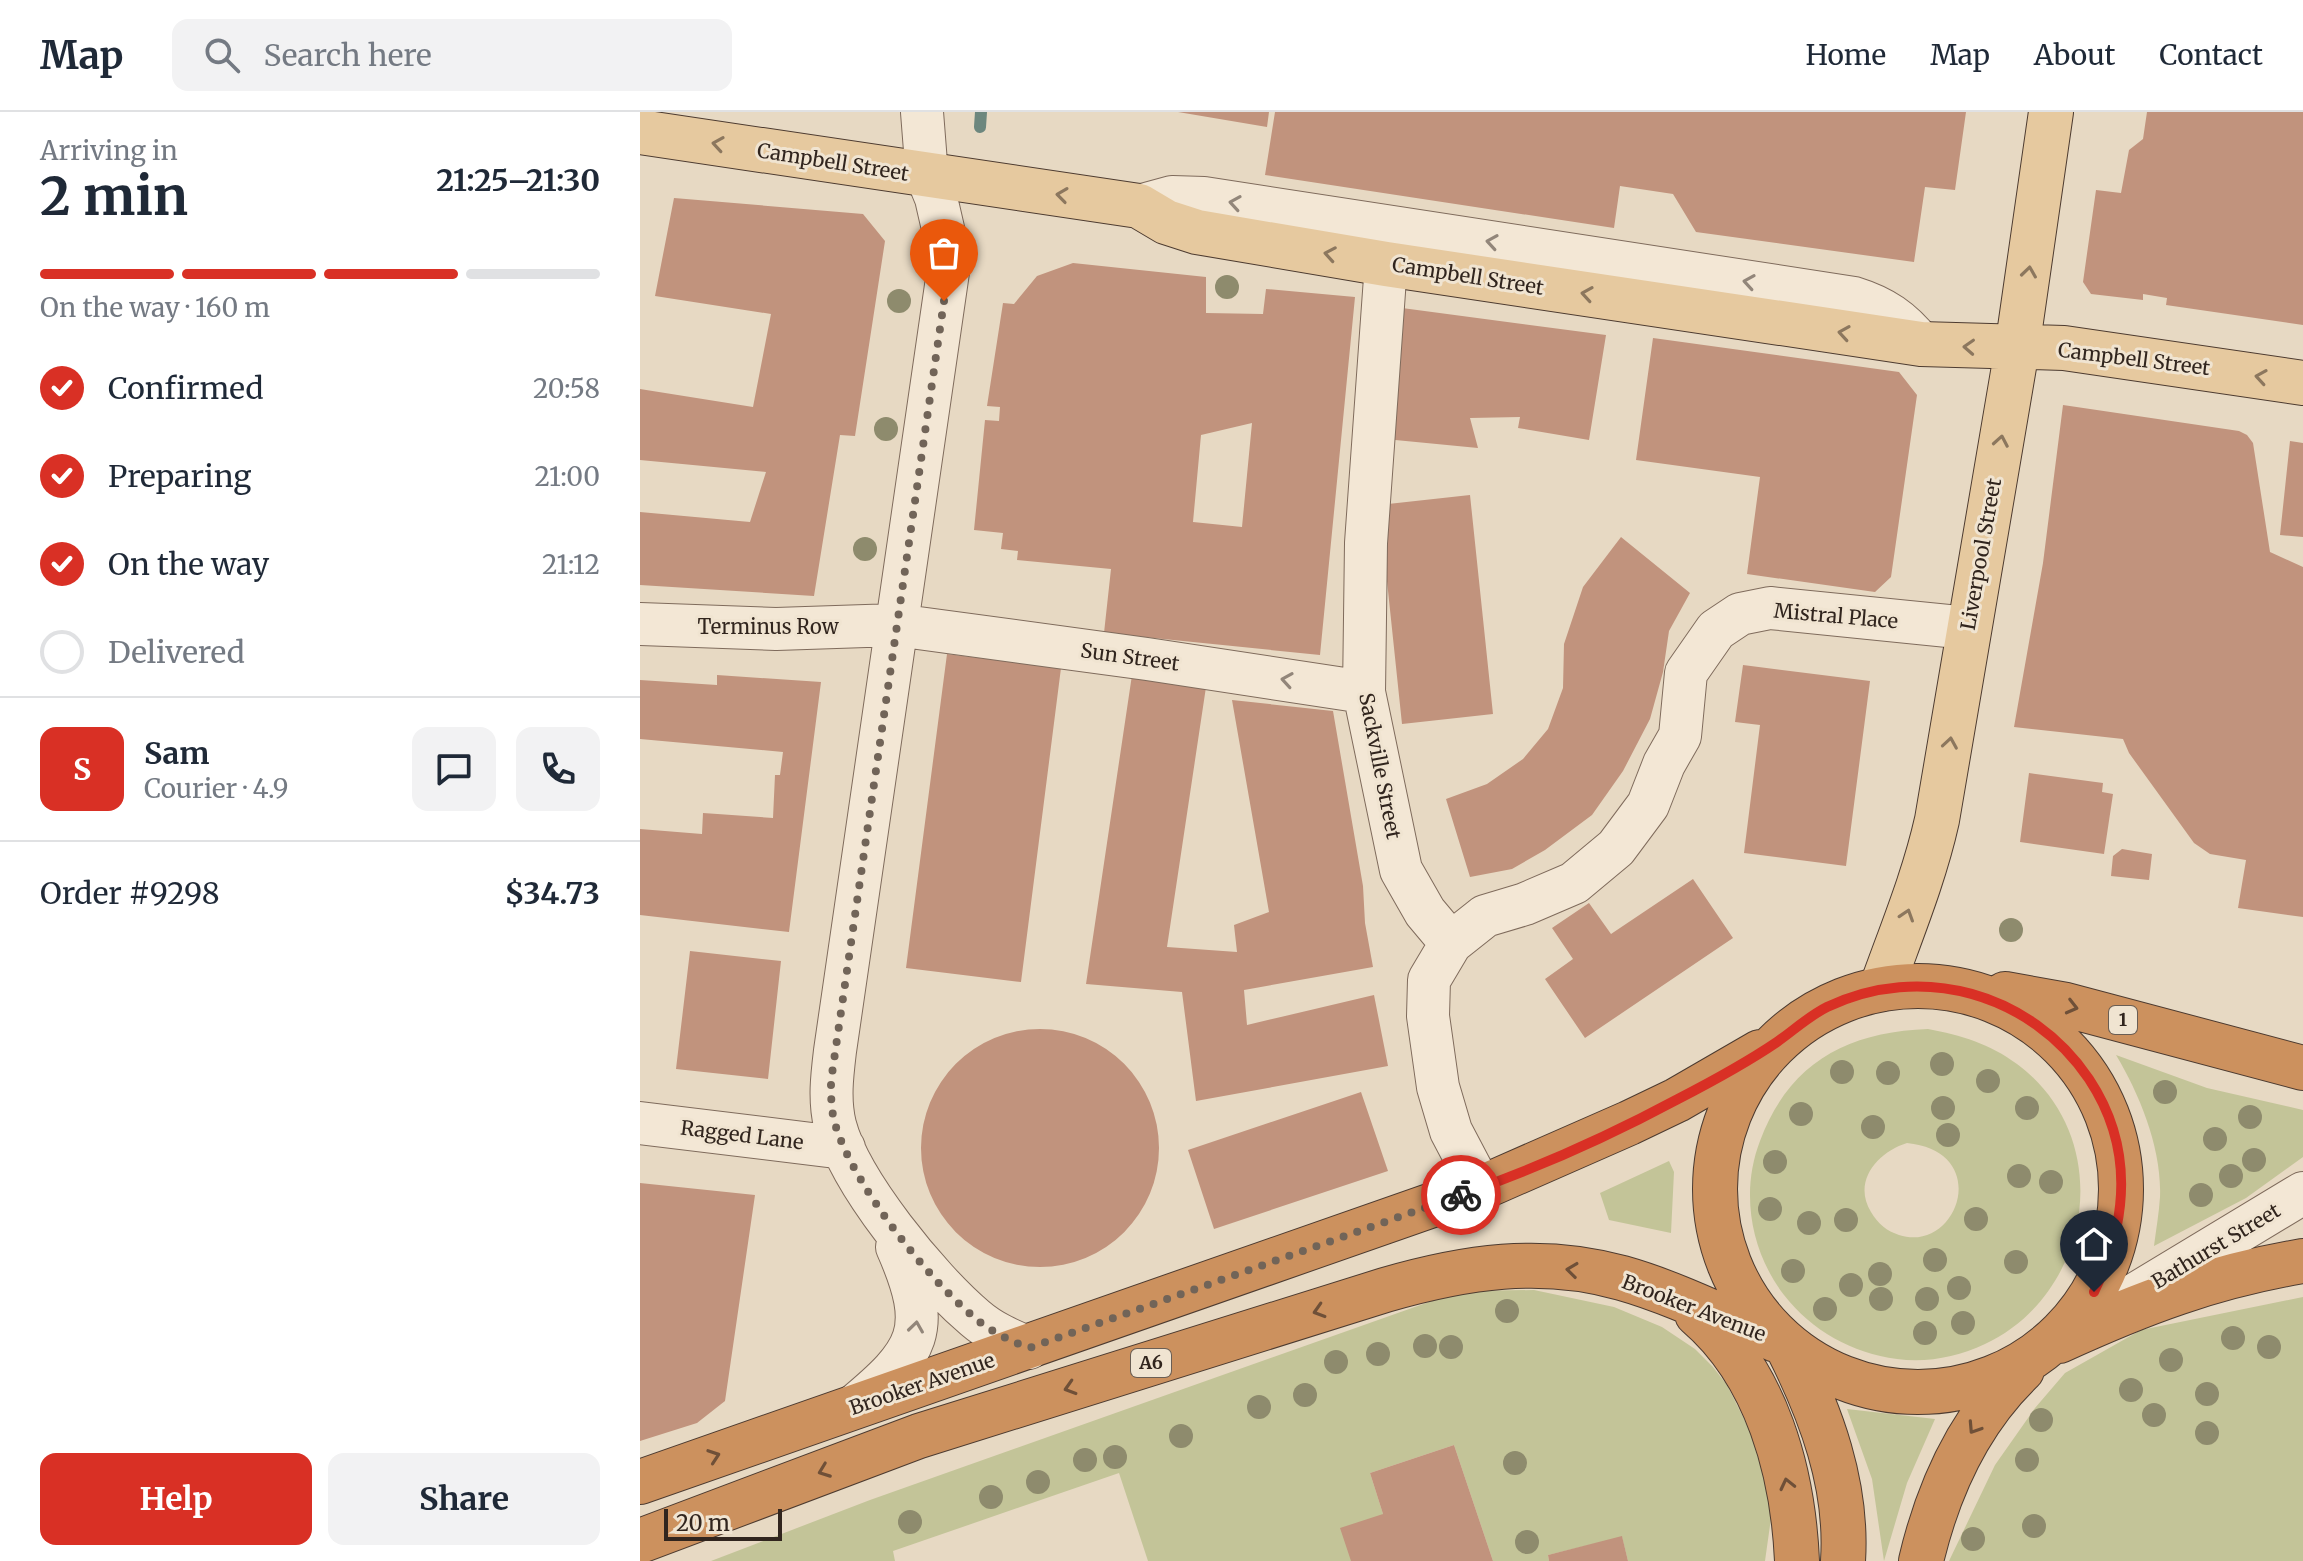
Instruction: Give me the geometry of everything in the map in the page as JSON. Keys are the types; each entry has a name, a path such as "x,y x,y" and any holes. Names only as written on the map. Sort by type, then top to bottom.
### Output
{"highway":[{"name":"1","path":"1921,1561 1947,1480 1961,1450 1994,1400 2071,1323 2094,1292 2115,1242 2122,1188 2114,1135 2093,1085 2078,1063 2050,1034 2016,1010 1992,999 1939,986"},
{"name":"1","path":"2303,1068 2066,1005 1939,986 1881,989 1852,996 1825,1008 1777,1042 1753,1070 1726,1119 1715,1173 1714,1201 1725,1255 1736,1281 1767,1327 1818,1367 1871,1389 1940,1391 1971,1385 2001,1374 2045,1347 2158,1298 2253,1269 2303,1261"},
{"name":"Brooker Avenue","path":"640,1482 1481,1188 1653,1112 1777,1042"},
{"name":"Brooker Avenue","path":"640,1541 919,1436 1425,1278 1462,1270 1537,1266 1619,1277 1786,1344"},
{"path":"1674,1298 1712,1327 1736,1357 1759,1397 1789,1488 1797,1561"},
{"name":"1","path":"1786,1344 1817,1408 1835,1467 1842,1505 1843,1561"}],"main road":[{"name":"Liverpool Street","path":"1881,989 1928,860 1940,806 2017,349 2051,112"},
{"name":"Campbell Street","path":"640,132 1139,206 1181,228 1386,264 1921,344 2064,348 2303,383"}],"street":[{"path":"852,1408 890,1376 905,1358 918,1325 918,1309 911,1282 880,1210 844,1148 833,1117 831,1081 948,272 947,246 936,198 927,176 922,112"},
{"path":"1139,206 1172,197 1204,198 1854,298 1874,304 1893,315 1921,344"},
{"name":"Sackville Street","path":"1386,264 1366,543 1364,692 1401,870 1425,912 1451,943"},
{"name":"Mistral Place","path":"1451,943 1485,916 1525,904 1574,883 1616,848 1648,805 1664,764 1680,736 1686,673 1716,630 1740,614 1770,608 1968,628"},
{"name":"Terminus Row","path":"640,624 776,629 896,625"},
{"name":"Sun Street","path":"896,625 1364,692"},
{"path":"1451,943 1429,980 1428,1016 1438,1087 1448,1121 1463,1157 1481,1188"},
{"name":"Ragged Lane","path":"640,1123 844,1148"},
{"name":"Bathurst Street","path":"2045,1347 2303,1193"},
{"path":"880,1210 937,1279 975,1318 1003,1337 1029,1348"}],"green space":[{"path":"1928,1029 1952,1034 1986,1046 2017,1064 2049,1095 2069,1132 2079,1172 2079,1213 2069,1253 2050,1289 2021,1320 1985,1344 1953,1356 1931,1359 1897,1359 1864,1352 1834,1338 1807,1319 1784,1295 1764,1260 1752,1221 1750,1201 1754,1161 1760,1141 1787,1091 1824,1057 1847,1045 1899,1031","holes":["1907,1143 1934,1150 1951,1164 1958,1181 1957,1200 1950,1217 1937,1230 1920,1237 1899,1235 1883,1226 1871,1212 1866,1201 1866,1179 1878,1161 1896,1147"]},
{"path":"2116,1055 2207,1088 2303,1110 2303,1157 2246,1198 2154,1246 2160,1197 2157,1160 2141,1105"},
{"path":"1669,1161 1674,1172 1671,1233 1609,1220 1600,1193"},
{"path":"1534,1290 1614,1307 1662,1327 1695,1349 1713,1367 1727,1385 1759,1449 1773,1504 1765,1561 1628,1561 1622,1537 1548,1555 1549,1561 1493,1561 1454,1445 1370,1473 1383,1514 1351,1561 1148,1561 1119,1473 893,1551 895,1561 711,1561 870,1500 1460,1291"},
{"path":"2303,1297 2303,1561 1949,1561 1995,1465 2035,1408 2065,1373 2141,1330"},
{"path":"1847,1409 1935,1419 1907,1483 1884,1561 1872,1479"}],"building":[{"path":"1178,112 1269,112 1267,127"},
{"path":"1275,112 1966,112 1955,190 1925,187 1914,262 1696,232 1673,194 1620,186 1614,228 1265,175"},
{"path":"2147,112 2303,112 2303,325 2166,305 2167,298 2143,294 2143,300 2091,294 2083,282 2096,190 2121,193 2129,150 2143,139"},
{"path":"674,198 863,214 885,241 855,436 840,435 814,596 640,585 640,512 750,522 766,472 640,460 640,389 753,407 771,314 655,296"},
{"path":"1073,263 1206,277 1206,313 1263,314 1266,289 1355,297 1320,655 1104,633 1111,569 1017,560 1018,551 1001,549 1003,533 974,530 985,420 999,421 1000,407 987,406 1003,303 1014,304 1037,276","holes":["1252,423 1242,527 1193,522 1201,435"]},
{"path":"1402,308 1606,335 1589,440 1518,428 1520,417 1470,418 1478,448 1385,439"},
{"path":"1653,338 1899,372 1917,395 1891,577 1875,592 1747,574 1760,477 1636,460"},
{"path":"2063,405 2239,431 2253,443 2270,552 2303,567 2303,917 2238,908 2246,860 2210,854 2194,843 2129,753 2123,739 2014,727 2043,563"},
{"path":"2290,441 2303,443 2303,537 2280,535"},
{"path":"1470,495 1493,714 1402,724 1379,505"},
{"path":"1621,537 1690,593 1669,631 1663,672 1650,719 1623,771 1592,815 1545,850 1512,869 1470,877 1446,799 1487,784 1523,759 1548,729 1563,688 1564,644 1583,587"},
{"path":"947,654 1061,668 1021,982 906,968"},
{"path":"1743,665 1870,681 1846,866 1744,853 1760,725 1735,722"},
{"path":"717,675 821,682 789,932 640,915 640,829 702,834 703,813 773,818 775,775 780,775 783,752 640,739 640,680 717,685"},
{"path":"1132,675 1206,687 1167,947 1237,952 1234,925 1269,912 1232,700 1333,711 1363,886 1365,923 1373,967 1244,990 1247,1025 1374,995 1388,1066 1196,1101 1182,992 1086,984"},
{"path":"2029,773 2103,783 2102,792 2113,794 2104,854 2020,842"},
{"path":"2122,849 2152,854 2149,880 2111,876 2113,856"},
{"path":"1693,879 1733,938 1585,1038 1545,979 1573,959 1552,928 1589,903 1611,934"},
{"path":"690,951 781,961 768,1079 676,1069"},
{"path":"1040,1029 1063,1031 1085,1038 1106,1049 1124,1064 1139,1082 1150,1103 1157,1125 1157,1171 1150,1193 1139,1214 1124,1232 1106,1247 1085,1258 1063,1265 1040,1267 1017,1265 995,1258 974,1247 956,1232 941,1214 930,1193 923,1171 921,1148 923,1125 930,1103 941,1082 956,1064 974,1049 995,1038 1017,1031"},
{"path":"1361,1092 1388,1171 1214,1229 1188,1150"},
{"path":"640,1183 755,1195 725,1401 697,1423 640,1441"},
{"path":"1454,1445 1493,1561 1351,1561 1340,1528 1383,1514 1370,1473"},
{"path":"1622,1536 1628,1561 1549,1561 1548,1555"}],"waterway":[{"path":"980,127 981,112"}],"way so far":[{"path":"944,301 831,1081 831,1106 836,1127 858,1174 880,1210 956,1300 989,1328 1029,1348 1461,1195"}],"route":[{"path":"1461,1195 1556,1157 1677,1100 1777,1042 1825,1008 1852,996 1881,989 1939,986 1992,999 2016,1010 2060,1043 2093,1085 2114,1135 2122,1188 2115,1242 2094,1292"}]}
